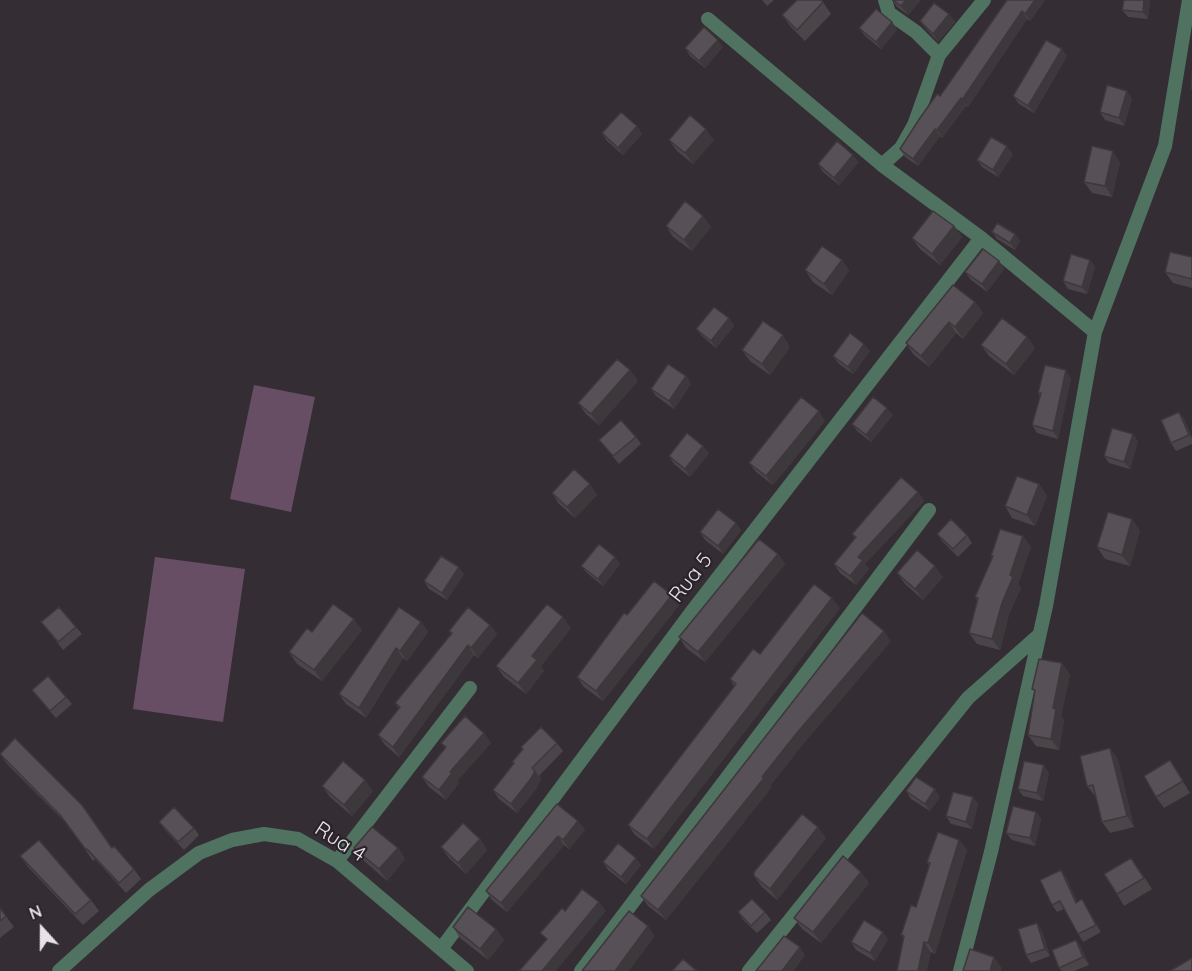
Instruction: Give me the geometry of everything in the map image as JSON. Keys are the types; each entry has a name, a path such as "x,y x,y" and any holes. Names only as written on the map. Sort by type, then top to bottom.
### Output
{"street":[{"path":"885,0 889,13 916,32 939,55"},
{"path":"882,165 902,148 914,125 939,55 984,0"},
{"path":"960,971 991,852 1039,635 1095,332 1165,146 1190,0"},
{"path":"708,19 882,165 981,238 1095,332"},
{"name":"Rua 5","path":"441,949 700,601 981,238"},
{"path":"580,971 929,510"},
{"path":"749,971 968,698 1039,635"},
{"path":"337,861 470,688"},
{"name":"Rua 4","path":"59,971 150,890 199,853 232,840 264,834 298,839 337,861 467,971"}],"shaded area":[{"path":"254,385 315,397 291,512 230,499"},
{"path":"155,557 245,569 223,722 133,709"}],"building":[{"path":"797,0 821,0 823,2 797,30 782,15"},
{"path":"893,0 906,0 901,6"},
{"path":"1007,0 1035,0 1025,14 1022,11 962,100 961,98 937,130 935,129 913,159 900,149 937,94 940,96"},
{"path":"1124,0 1144,0 1143,12 1122,10"},
{"path":"934,3 949,14 933,34 920,21"},
{"path":"876,9 892,22 876,42 859,28"},
{"path":"704,27 718,40 699,61 685,48"},
{"path":"1046,40 1062,49 1028,106 1013,96"},
{"path":"1107,85 1127,91 1119,118 1100,112"},
{"path":"621,112 637,126 618,148 602,133"},
{"path":"690,115 706,129 685,153 669,140"},
{"path":"991,137 1007,146 993,170 977,160"},
{"path":"837,141 853,155 834,178 818,164"},
{"path":"1092,146 1113,151 1105,186 1084,182"},
{"path":"685,201 703,216 684,240 666,226"},
{"path":"933,211 954,226 932,254 912,238"},
{"path":"997,223 1015,234 1010,243 992,232"},
{"path":"822,246 842,260 824,284 805,270"},
{"path":"983,249 999,261 982,284 965,272"},
{"path":"1170,252 1192,257 1192,279 1165,272"},
{"path":"1071,254 1090,260 1082,287 1063,281"},
{"path":"953,285 975,302 955,327 949,322 921,356 906,343"},
{"path":"714,307 729,318 711,341 696,329"},
{"path":"1002,318 1027,337 1006,364 981,345"},
{"path":"763,321 783,335 762,364 742,350"},
{"path":"850,333 864,344 848,367 833,356"},
{"path":"617,359 630,370 591,414 578,403"},
{"path":"668,364 686,376 669,401 651,389"},
{"path":"1045,365 1066,370 1053,431 1032,425 1041,393 1038,393"},
{"path":"801,397 819,411 766,476 749,463"},
{"path":"873,397 887,408 866,435 852,424"},
{"path":"1179,412 1189,435 1171,443 1161,420"},
{"path":"621,420 636,437 613,456 599,440"},
{"path":"1112,428 1133,434 1124,462 1104,456"},
{"path":"687,433 703,446 685,469 669,456"},
{"path":"574,469 590,484 567,507 552,493"},
{"path":"1017,476 1039,484 1027,515 1005,506"},
{"path":"901,477 918,492 858,557 863,560 850,576 834,564 856,537 852,534"},
{"path":"718,509 736,523 718,546 700,532"},
{"path":"1108,512 1132,519 1122,555 1097,547"},
{"path":"951,519 967,535 953,549 937,534"},
{"path":"1000,529 1023,536 1010,575 1013,577 1002,603 992,639 969,633 978,598 975,597 993,556 991,556"},
{"path":"759,539 778,554 698,652 679,637"},
{"path":"599,544 615,557 598,579 581,566"},
{"path":"917,550 935,566 915,589 897,573"},
{"path":"441,556 459,567 442,593 424,581"},
{"path":"654,581 672,595 596,691 577,677 624,613 627,615"},
{"path":"814,584 832,598 647,839 628,825 736,684 730,679 753,649 760,654"},
{"path":"333,604 354,619 314,670 289,652 307,628 312,632"},
{"path":"547,604 563,617 532,656 537,660 518,683 496,666"},
{"path":"59,607 76,627 58,642 41,622"},
{"path":"399,607 421,622 400,651 396,648 359,708 339,694"},
{"path":"468,607 490,625 471,648 468,645 393,747 378,735 400,707 395,703 452,633 449,631"},
{"path":"862,613 884,631 796,734 762,777 764,778 658,910 641,896"},
{"path":"1039,659 1062,663 1053,708 1056,709 1051,739 1028,735 1035,690 1032,689"},
{"path":"48,676 66,697 50,711 32,690"},
{"path":"465,716 484,733 450,772 452,773 439,790 422,777 446,747 441,743"},
{"path":"541,727 557,743 532,768 535,771 530,780 511,804 493,790 514,763 512,762 523,749 521,747"},
{"path":"15,738 82,805 112,848 114,846 134,869 119,883 86,850 60,815 0,754"},
{"path":"1110,748 1127,816 1102,822 1093,785 1087,786 1080,756"},
{"path":"1170,760 1183,781 1156,797 1144,776"},
{"path":"343,761 365,780 344,805 322,786"},
{"path":"1024,761 1044,765 1037,793 1018,789"},
{"path":"916,777 935,789 925,804 906,791"},
{"path":"953,792 973,797 966,822 946,816"},
{"path":"557,804 578,821 563,840 558,836 501,903 486,891"},
{"path":"1013,806 1036,812 1030,838 1006,833"},
{"path":"174,807 194,828 178,842 159,822"},
{"path":"802,814 818,827 770,889 754,876 754,872"},
{"path":"463,823 480,839 458,863 441,847"},
{"path":"372,827 398,848 379,869 354,848"},
{"path":"938,832 959,840 928,943 924,942 918,971 897,971 904,936 901,935 911,905 916,907 930,863 927,862"},
{"path":"39,840 91,900 75,914 20,856"},
{"path":"618,843 636,858 621,877 603,862"},
{"path":"843,856 861,872 813,932 794,918"},
{"path":"1131,858 1144,878 1117,894 1104,874"},
{"path":"1061,870 1076,903 1082,899 1096,925 1078,934 1060,901 1052,905 1040,880"},
{"path":"582,889 599,902 542,971 519,971 547,939 540,933 562,908 565,911"},
{"path":"752,899 765,912 751,926 738,912"},
{"path":"468,907 496,929 480,949 453,927"},
{"path":"0,908 6,916 0,921"},
{"path":"629,911 648,926 615,971 582,971"},
{"path":"864,920 883,932 870,953 851,942"},
{"path":"1037,923 1045,949 1026,955 1018,929"},
{"path":"784,936 800,947 782,971 756,971"},
{"path":"1076,940 1083,957 1059,968 1052,950"},
{"path":"970,949 994,957 990,971 963,971"},
{"path":"1192,958 1192,971 1170,971"},
{"path":"683,959 697,971 672,971"}]}
